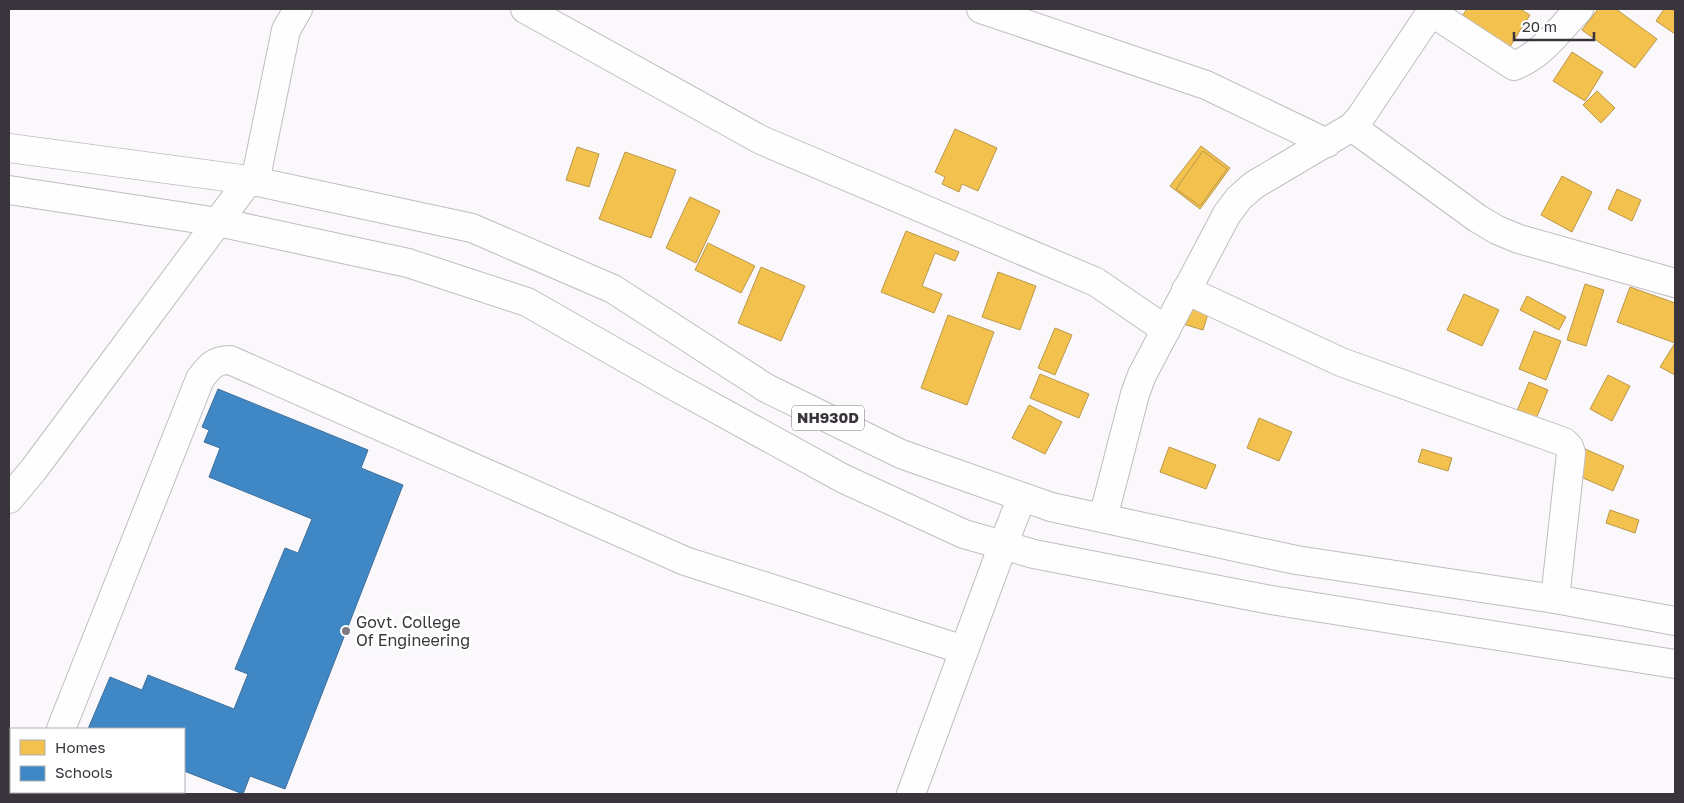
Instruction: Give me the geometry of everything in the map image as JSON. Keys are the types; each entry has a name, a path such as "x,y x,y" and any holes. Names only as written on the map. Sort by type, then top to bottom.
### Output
{"main road":[{"path":"9,499 34,470 218,222 252,181 286,30 291,18 298,9"},
{"path":"525,9 761,140 1096,282 1166,330"},
{"path":"981,9 1206,85 1328,143"},
{"path":"1103,518 1135,394 1152,355 1186,290 1227,214 1239,198 1271,174 1328,143 1352,127 1360,118 1432,10 1514,66 1526,62 1539,52 1579,9"},
{"path":"1352,127 1477,218 1497,230 1520,239 1675,283"},
{"name":"NH930D","path":"9,148 252,181 472,228 614,289 766,388 884,446 901,454 1050,507 1296,560 1555,599 1675,621"},
{"name":"NH930D","path":"9,190 218,222 408,263 527,302 844,479 964,534 1034,554 1270,600 1675,664"},
{"path":"1186,290 1342,362 1564,442 1570,453 1555,599"},
{"path":"61,728 200,379 209,366 220,360 230,360 685,561 964,650"},
{"path":"911,794 1022,497"}],"building: Homes":[{"path":"1467,9 1520,9 1530,15 1506,53 1458,22"},
{"path":"1598,9 1616,9 1657,39 1635,68 1582,30"},
{"path":"1664,9 1675,10 1675,34 1656,21"},
{"path":"1572,52 1603,72 1585,101 1553,81"},
{"path":"1597,91 1615,108 1601,123 1583,105"},
{"path":"955,129 997,148 978,191 962,184 959,192 942,184 945,177 935,172"},
{"path":"1201,146 1230,168 1200,209 1170,186"},
{"path":"577,147 599,154 589,187 566,180"},
{"path":"1203,151 1227,169 1200,206 1176,189"},
{"path":"625,152 676,170 651,238 599,219"},
{"path":"1562,176 1592,192 1572,232 1541,215"},
{"path":"1617,189 1641,200 1632,221 1608,209"},
{"path":"690,197 720,211 696,263 666,248"},
{"path":"906,231 959,252 955,261 935,253 922,286 942,294 934,313 881,292"},
{"path":"708,243 755,266 741,293 695,270"},
{"path":"761,267 805,286 781,341 738,323"},
{"path":"998,272 1036,286 1020,330 982,317"},
{"path":"1585,284 1604,290 1586,346 1567,340"},
{"path":"1630,287 1675,303 1675,343 1617,322"},
{"path":"1464,294 1499,310 1482,346 1447,330"},
{"path":"1527,296 1566,317 1559,330 1520,310"},
{"path":"1189,308 1208,314 1203,330 1183,324"},
{"path":"948,315 994,332 967,405 921,388"},
{"path":"1055,328 1072,335 1055,375 1038,368"},
{"path":"1534,331 1561,341 1546,380 1519,369"},
{"path":"1675,343 1675,375 1660,367"},
{"path":"1040,374 1089,394 1079,418 1030,398"},
{"path":"1608,375 1630,386 1612,421 1590,409"},
{"path":"1529,382 1548,390 1533,426 1514,418"},
{"path":"1029,405 1062,422 1045,454 1012,438"},
{"path":"1259,418 1292,432 1279,461 1247,448"},
{"path":"1169,447 1216,465 1206,489 1160,472"},
{"path":"1422,449 1452,458 1448,471 1418,462"},
{"path":"1585,449 1624,466 1613,491 1574,474"},
{"path":"1610,510 1639,520 1635,533 1606,523"}],"building: Schools":[{"path":"218,389 368,450 361,468 403,485 285,789 250,776 243,794 185,771 185,728 88,728 110,677 142,690 148,675 234,709 248,674 235,669 285,548 298,553 312,519 209,477 220,448 204,442 209,430 202,427"}],"place":[{"name":"Govt. College Of Engineering","path":"346,631"}]}
